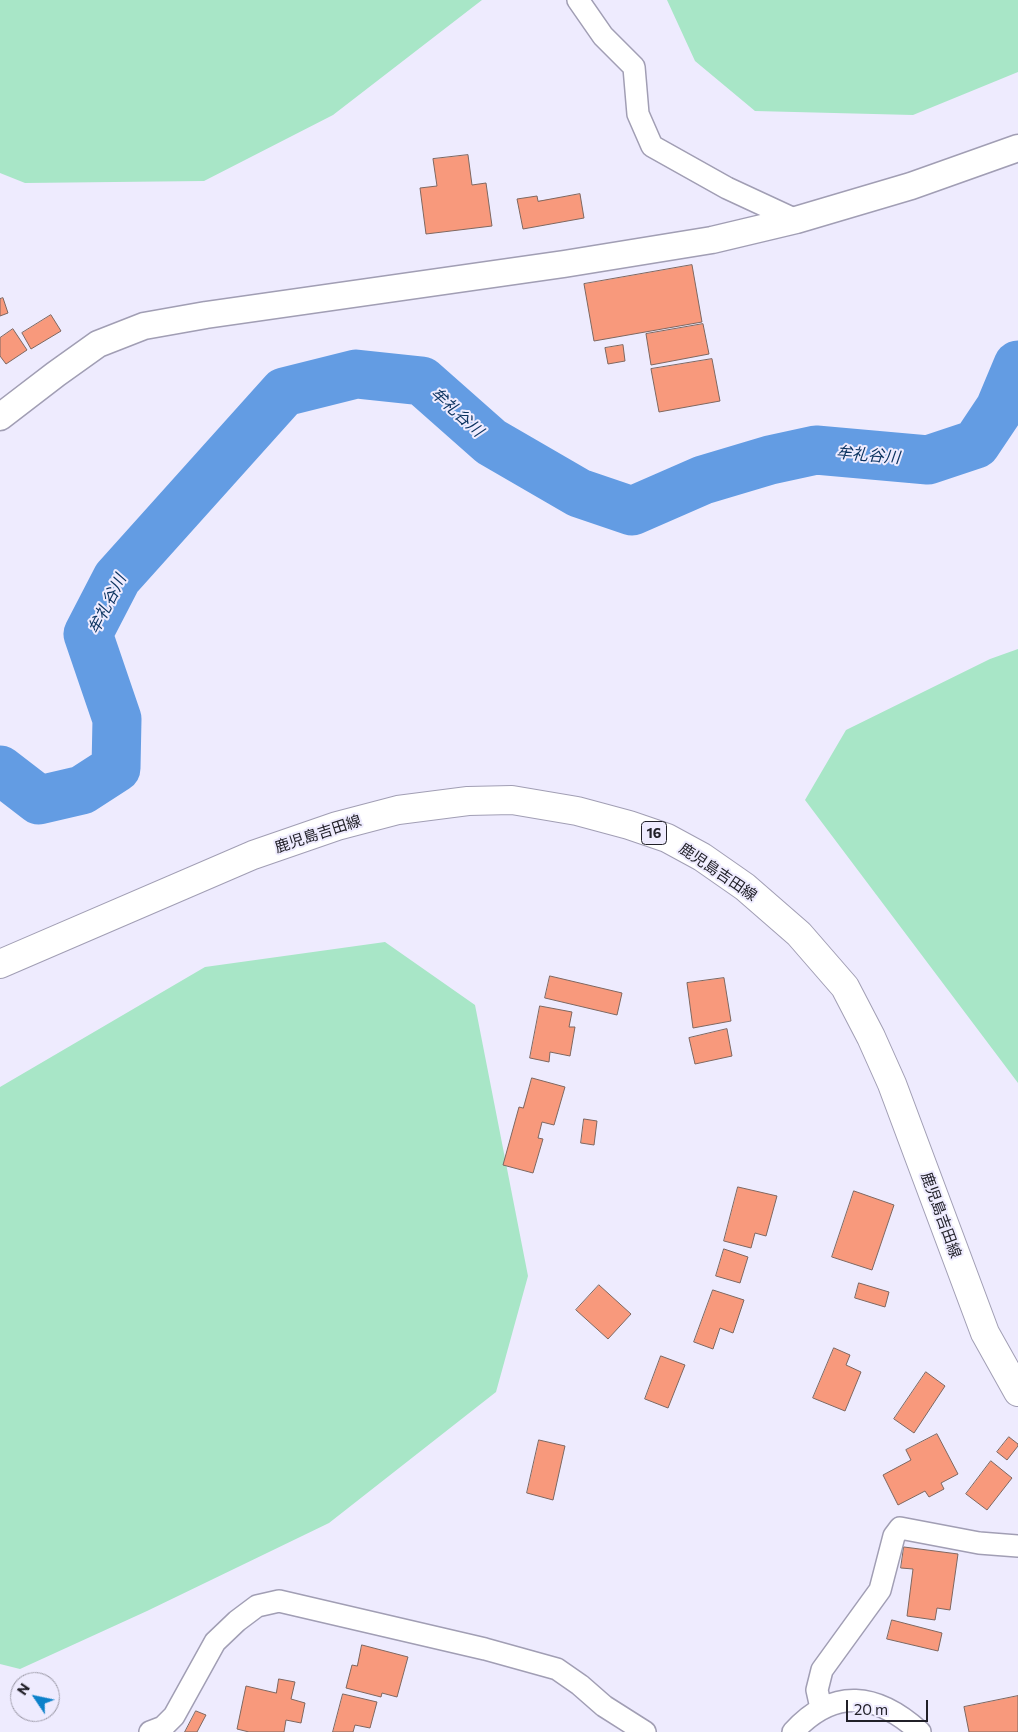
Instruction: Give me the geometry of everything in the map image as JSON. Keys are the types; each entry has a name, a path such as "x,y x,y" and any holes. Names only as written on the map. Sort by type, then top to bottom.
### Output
{"main road":[{"name":"鹿児島吉田線","path":"0,964 253,855 337,826 398,810 468,801 512,800 577,811 629,825 667,838 702,857 745,887 799,934 844,987 871,1037 892,1084 985,1334 1018,1392"}],"street":[{"path":"578,0 603,36 634,67 638,114 652,146 727,188 796,220"},
{"path":"0,417 98,344 144,326 206,315 564,264 712,240 796,220 911,186 1018,148"},
{"path":"821,1708 817,1690 822,1670 880,1590 894,1536 900,1528 979,1543 1018,1546"},
{"path":"150,1732 163,1728 174,1716 215,1642 237,1620 257,1606 279,1601 486,1648 557,1669 580,1685 604,1706 645,1732"},
{"path":"793,1732 800,1724 821,1708 851,1699 876,1703 894,1713 920,1732"}],"green space":[{"path":"0,0 482,0 333,115 204,181 25,183 0,173"},
{"path":"667,0 1018,0 1018,72 913,115 755,111 695,61"},
{"path":"1018,649 1018,1083 805,800 846,730 990,659"},
{"path":"385,942 475,1005 528,1276 496,1392 329,1523 147,1611 20,1669 0,1664 0,1087 205,967"}],"building":[{"path":"468,155 472,185 486,183 492,226 426,234 420,188 437,186 433,159"},
{"path":"580,194 584,218 523,229 517,199 537,196 538,201"},
{"path":"692,265 702,322 594,341 584,284"},
{"path":"3,298 8,313 0,316 0,299"},
{"path":"51,315 61,331 31,349 22,333"},
{"path":"703,324 709,354 651,365 646,334"},
{"path":"13,329 27,350 6,364 0,356 0,338"},
{"path":"623,345 625,361 608,364 605,348"},
{"path":"712,359 720,401 659,412 651,369"},
{"path":"550,976 622,993 617,1015 545,998"},
{"path":"724,978 731,1021 693,1028 687,983"},
{"path":"540,1006 572,1012 569,1027 575,1027 570,1056 550,1052 549,1062 530,1058"},
{"path":"727,1029 732,1056 695,1064 689,1038"},
{"path":"532,1078 565,1087 554,1125 542,1122 538,1138 543,1139 533,1173 503,1165 519,1107 523,1108"},
{"path":"584,1119 597,1121 594,1145 581,1143"},
{"path":"738,1187 777,1196 766,1236 755,1233 751,1248 724,1241"},
{"path":"854,1191 894,1205 872,1270 832,1257"},
{"path":"724,1249 748,1257 740,1283 716,1276"},
{"path":"859,1283 889,1292 885,1307 855,1298"},
{"path":"599,1285 631,1314 608,1339 576,1310"},
{"path":"713,1290 744,1300 733,1333 720,1328 713,1349 694,1342"},
{"path":"834,1348 850,1355 846,1365 861,1372 845,1411 813,1398"},
{"path":"661,1356 685,1365 668,1408 645,1399"},
{"path":"926,1372 945,1386 914,1433 894,1419"},
{"path":"937,1434 958,1474 941,1483 944,1489 929,1497 925,1491 898,1505 883,1475 911,1460 906,1450"},
{"path":"1009,1437 1018,1446 1007,1460 997,1452"},
{"path":"539,1440 565,1446 553,1500 527,1493"},
{"path":"991,1461 1012,1478 987,1510 966,1494"},
{"path":"904,1547 958,1554 950,1610 937,1608 935,1620 907,1616 913,1569 901,1568"},
{"path":"892,1620 942,1633 938,1651 887,1639"},
{"path":"362,1645 408,1657 397,1697 382,1693 381,1697 346,1688 352,1665 357,1666"},
{"path":"279,1679 295,1682 291,1699 305,1703 301,1723 286,1720 284,1732 249,1732 237,1729 246,1686 276,1693"},
{"path":"343,1694 377,1702 370,1728 355,1725 353,1732 333,1732"},
{"path":"1018,1696 1018,1732 969,1732 964,1707"},
{"path":"196,1711 206,1715 197,1732 185,1732"}],"waterway":[{"name":"牟礼谷川","path":"0,770 39,800 82,790 116,768 117,719 88,634 117,578 284,392 356,374 422,381 491,442 579,493 632,511 703,480 770,460 816,450 928,460 976,444 1000,408 1018,365"}]}
